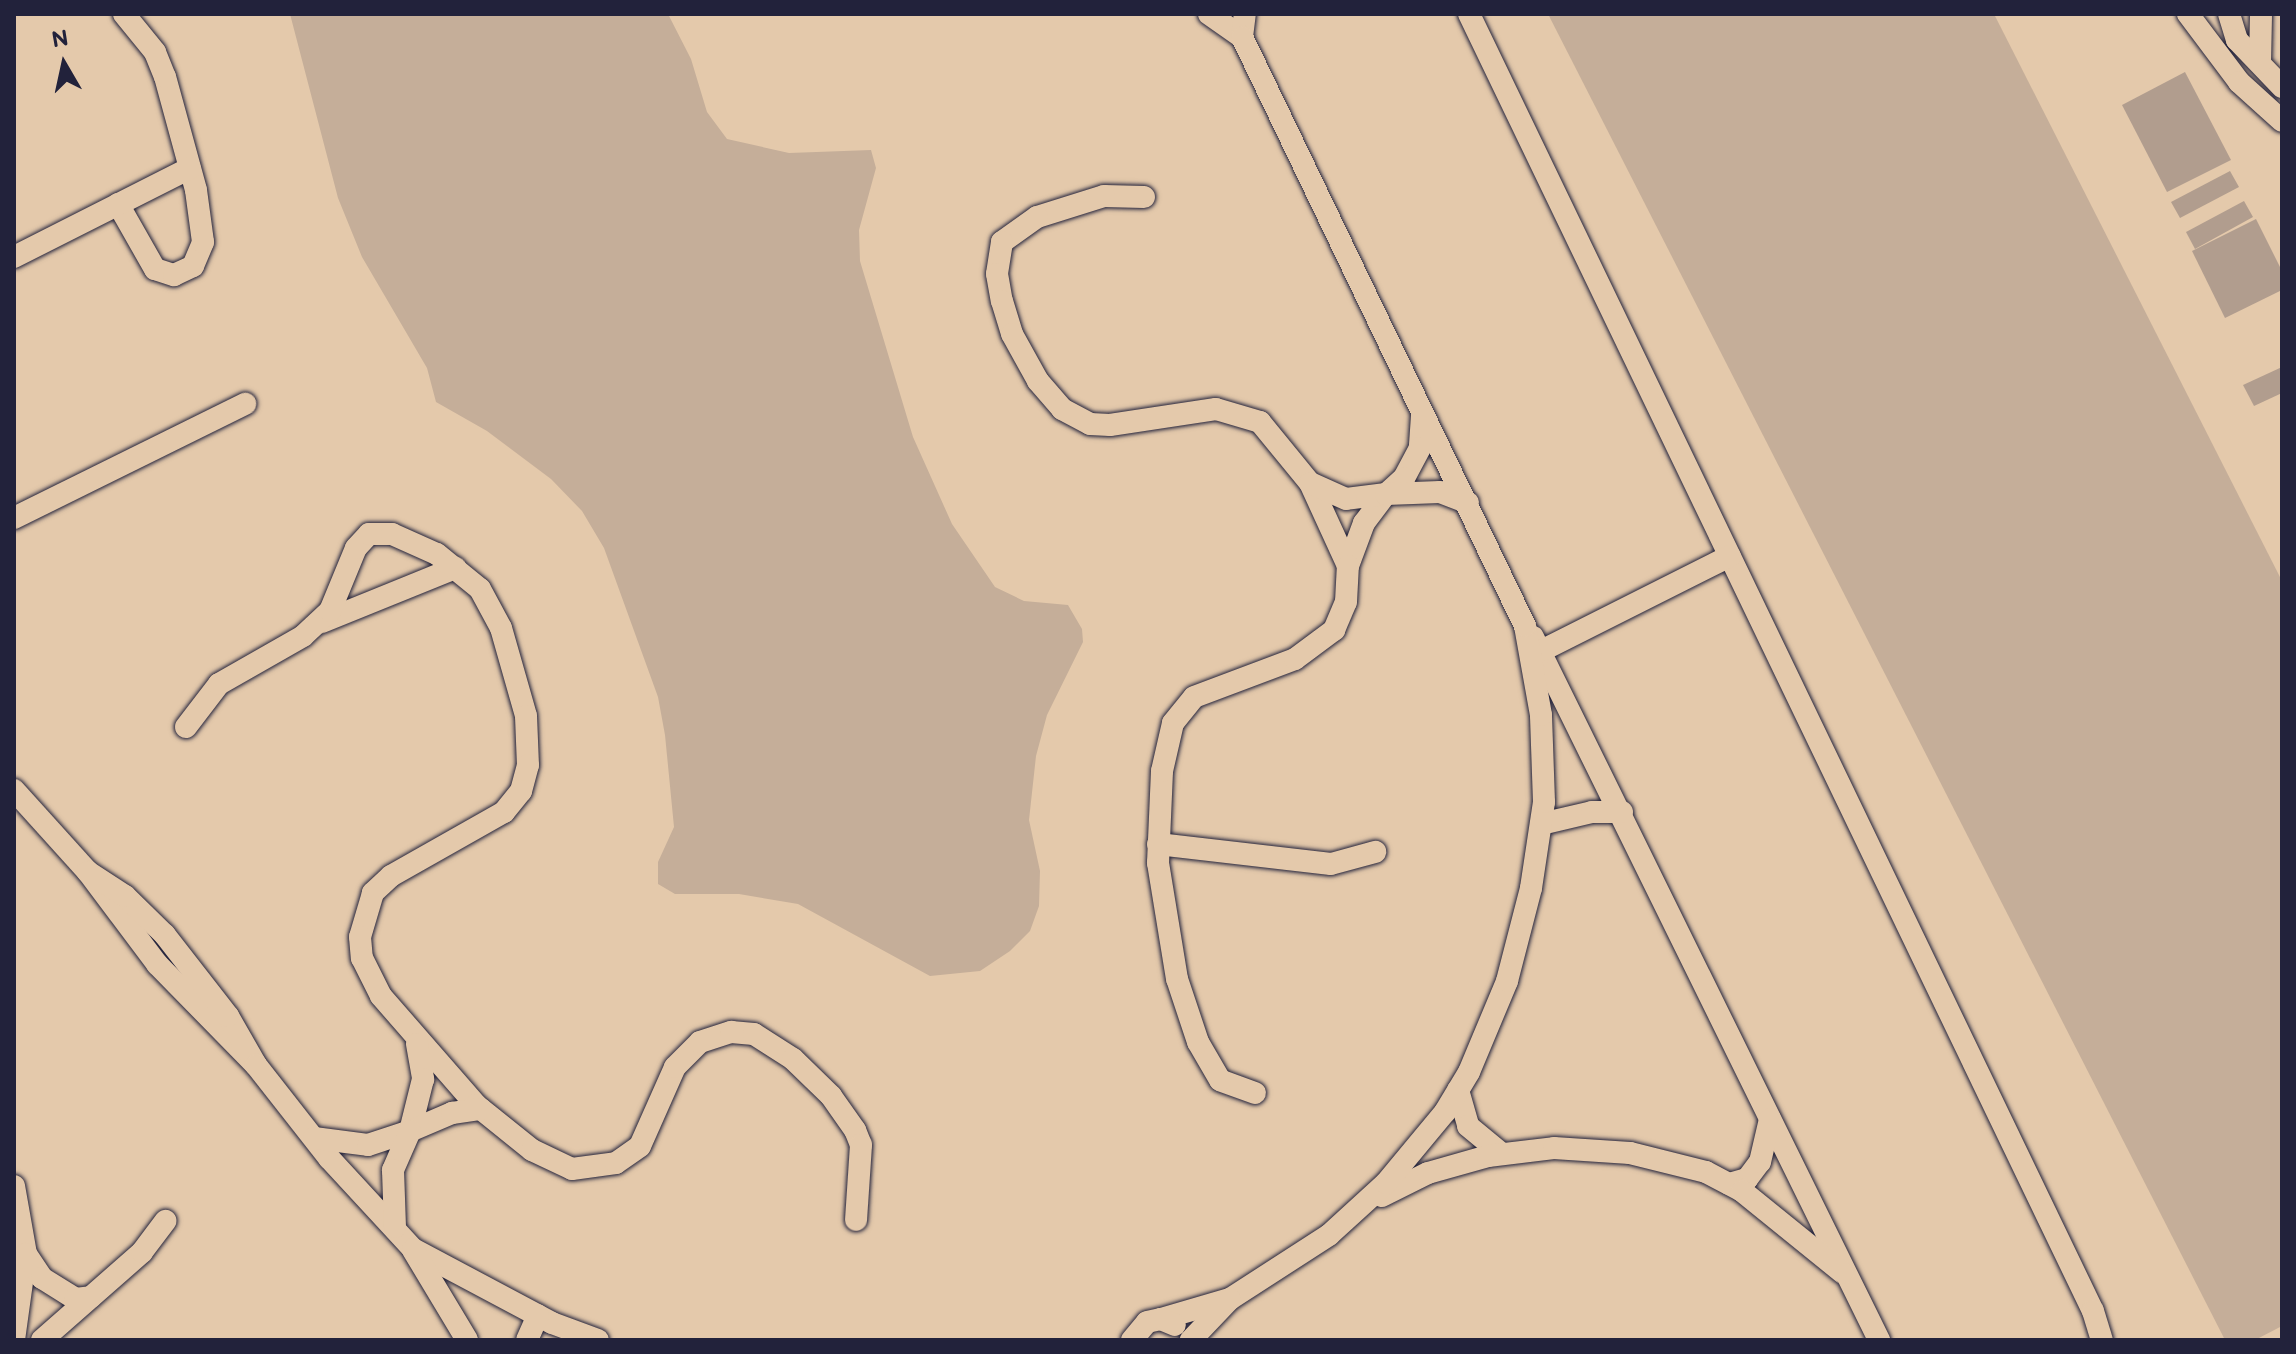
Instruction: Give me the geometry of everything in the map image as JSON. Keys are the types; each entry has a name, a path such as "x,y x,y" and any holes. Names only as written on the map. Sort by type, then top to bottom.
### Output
{"street":[{"path":"118,204 155,269 165,275 183,271 200,256 203,242 190,168 155,52 124,14"},
{"path":"1209,14 1245,20 1538,656 1622,812 1879,1340"},
{"path":"1469,14 2093,1311 2102,1340"},
{"path":"2188,14 2233,75 2282,121"},
{"path":"2229,14 2237,40 2282,87"},
{"path":"2244,14 2260,63"},
{"path":"2260,63 2261,14"},
{"path":"14,257 190,168"},
{"path":"1144,197 1104,196 1037,217 1002,242 997,274 1012,334 1038,381 1062,409 1090,424 1110,425 1216,409 1247,416 1271,431 1310,483 1348,566"},
{"path":"14,518 245,404"},
{"path":"1255,1093 1220,1080 1198,1042 1170,945 1158,844 1162,771 1181,709 1209,688 1278,666 1323,641 1346,602 1348,566 1364,523 1386,494 1404,478 1420,448 1421,407"},
{"path":"1310,483 1346,499 1440,492 1468,503"},
{"path":"318,624 339,597 356,548 369,534 408,539 455,568 480,589 512,655 530,734 528,765 521,791 504,812 391,876 366,905 360,937 362,958 381,996 414,1036 481,1109 558,1165 604,1168 640,1146 675,1067 687,1052 715,1036 754,1034 793,1059 831,1096 855,1130 861,1145 856,1220"},
{"path":"1538,656 1730,556"},
{"path":"186,727 219,684 318,624 455,568"},
{"path":"1191,1340 1230,1299 1303,1254 1354,1213 1414,1151 1458,1090 1512,967 1541,824 1544,755 1538,656"},
{"path":"14,790 88,872 157,964 256,1065 314,1138 395,1227 413,1249 467,1340"},
{"path":"1541,824 1592,812 1622,812"},
{"path":"1158,844 1331,864 1375,852"},
{"path":"395,1227 393,1170 410,1131 423,1079 414,1036"},
{"path":"1458,1090 1468,1126 1502,1154"},
{"path":"314,1138 368,1145 452,1113 481,1109"},
{"path":"1729,1184 1747,1179 1760,1162 1770,1119"},
{"path":"1354,1213 1428,1173 1502,1154 1554,1148 1630,1153 1674,1161 1729,1184 1771,1210 1850,1280"},
{"path":"14,1186 26,1254 14,1340"},
{"path":"42,1340 142,1252 165,1221"},
{"path":"413,1249 538,1315 598,1340"},
{"path":"26,1254 42,1278 75,1299 91,1297"},
{"path":"1130,1337 1161,1319 1230,1299"},
{"path":"527,1340 538,1315"},
{"path":"1161,1319 1176,1326 1184,1340"}],"shaded area":[{"path":"290,14 668,14 691,59 707,112 727,139 789,153 871,150 876,168 859,230 860,261 913,437 952,524 995,587 1024,601 1068,605 1082,629 1083,642 1047,715 1036,756 1029,820 1040,871 1039,906 1030,931 1010,951 980,971 930,976 798,904 739,894 675,894 658,884 658,862 674,827 665,735 658,697 604,548 582,511 551,479 487,431 436,402 427,368 362,257 338,198"},
{"path":"1548,14 1994,14 2282,581 2282,1326 2255,1340 2225,1340"}],"building":[{"path":"2185,72 2231,160 2167,192 2122,105"},
{"path":"2230,171 2239,187 2180,218 2171,202"},
{"path":"2244,201 2253,217 2195,249 2186,232"},
{"path":"2256,219 2282,271 2282,290 2225,318 2192,251"},
{"path":"2282,367 2282,393 2254,406 2243,385"}]}
